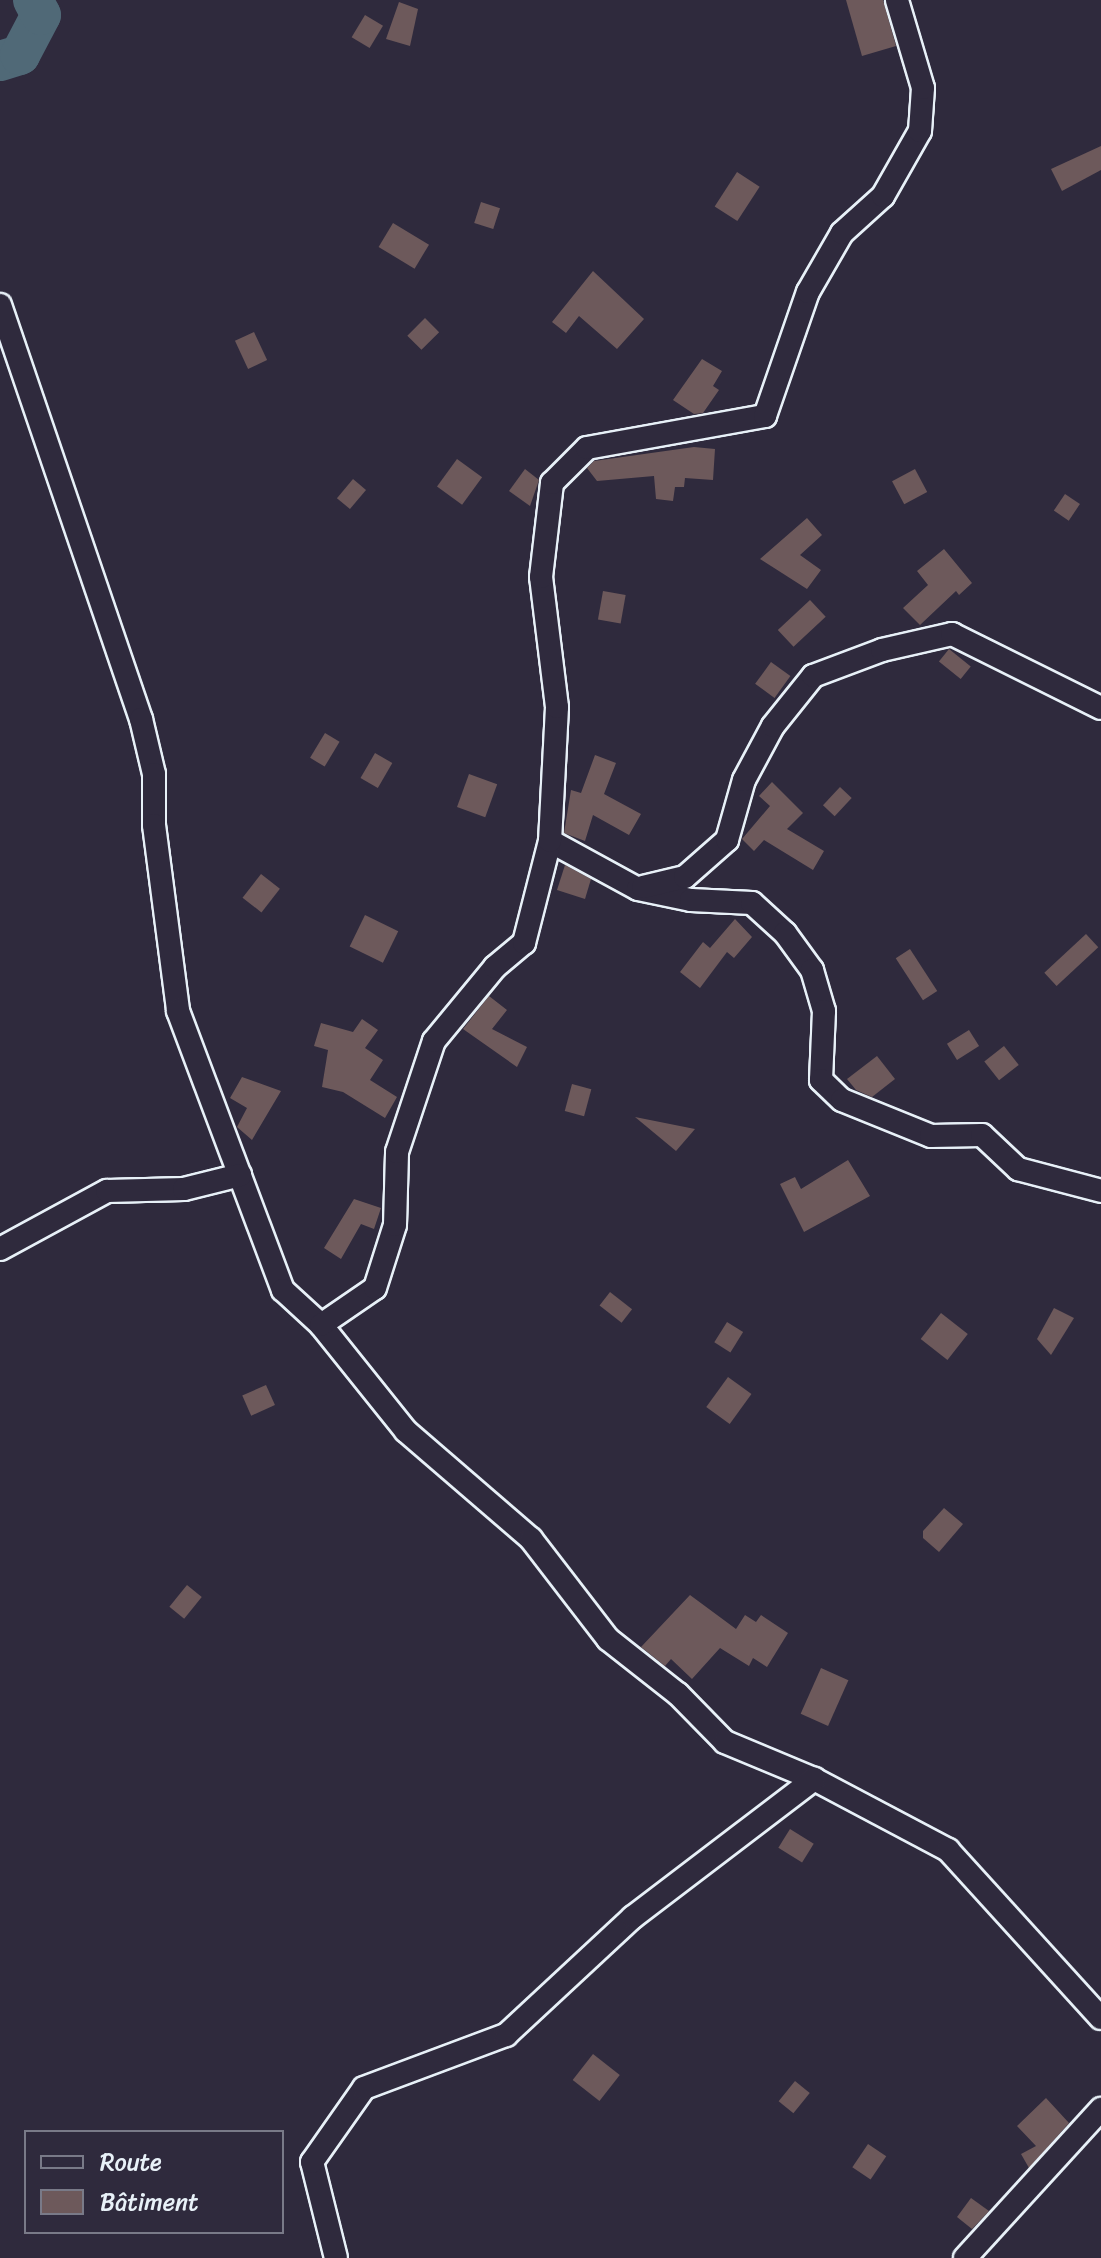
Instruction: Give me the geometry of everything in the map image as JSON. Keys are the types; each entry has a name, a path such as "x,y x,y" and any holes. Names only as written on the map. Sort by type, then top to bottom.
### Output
{"street":[{"path":"321,1325 375,1288 395,1225 397,1152 434,1041 495,967 524,943 550,841 557,707 541,577 552,483 587,448 765,416 808,292 842,233 883,196 920,131 923,88 897,0"},
{"path":"0,305 141,719 154,774 154,825 178,1011 283,1290 321,1325 406,1431 531,1539 608,1639 678,1694 725,1742 814,1779 948,1850 1101,2018"},
{"path":"638,889 685,877 727,840 744,780 773,726 813,676 882,650 952,634 1101,708"},
{"path":"550,841 638,889 691,900 752,903 785,933 812,970 824,1011 821,1080 842,1100 931,1136 982,1135 1018,1169 1101,1191"},
{"path":"0,1249 107,1191 184,1189 240,1175"},
{"path":"336,2258 312,2162 364,2088 506,2035 633,1917 814,1779"},
{"path":"965,2258 1101,2109"}],"building":[{"path":"846,0 883,0 896,46 862,56"},
{"path":"399,2 418,9 410,46 386,39"},
{"path":"365,15 383,26 370,48 352,37"},
{"path":"1101,146 1101,170 1062,191 1051,169"},
{"path":"737,172 760,187 737,221 715,206"},
{"path":"481,202 500,208 493,229 474,223"},
{"path":"393,223 429,245 415,269 379,247"},
{"path":"593,271 644,319 617,349 579,316 566,333 552,322"},
{"path":"425,318 439,332 421,350 407,336"},
{"path":"254,332 267,360 248,369 235,341"},
{"path":"702,359 722,371 713,386 719,390 703,413 694,414 673,400"},
{"path":"694,447 715,449 713,480 685,478 684,487 675,487 673,501 656,499 654,476 597,481 587,468 594,461"},
{"path":"457,459 482,477 462,505 437,487"},
{"path":"525,469 539,480 530,506 509,491"},
{"path":"915,469 927,492 904,504 892,481"},
{"path":"353,479 366,490 350,509 337,498"},
{"path":"1065,494 1080,504 1069,521 1054,511"},
{"path":"807,518 822,535 800,555 821,570 807,589 760,559"},
{"path":"944,549 972,583 959,595 956,591 920,625 903,608 928,585 917,571"},
{"path":"603,591 626,595 621,624 598,620"},
{"path":"810,600 826,617 794,647 778,630"},
{"path":"949,649 971,667 961,679 939,661"},
{"path":"771,662 790,676 775,698 755,684"},
{"path":"325,733 340,742 325,767 310,758"},
{"path":"375,753 392,763 378,788 360,778"},
{"path":"595,755 616,763 604,794 641,814 629,835 593,815 585,841 564,833 571,790 581,793"},
{"path":"469,774 497,784 485,817 457,807"},
{"path":"772,782 803,813 787,829 824,851 813,870 764,840 754,851 742,839 770,806 759,796"},
{"path":"840,787 852,798 835,816 823,805"},
{"path":"565,865 591,879 585,899 557,890"},
{"path":"261,874 280,889 261,912 243,898"},
{"path":"365,915 398,931 383,963 350,946"},
{"path":"735,919 752,937 734,958 727,952 700,988 680,972 703,942 710,948"},
{"path":"1086,934 1098,947 1057,986 1044,973"},
{"path":"910,949 937,991 923,1000 896,958"},
{"path":"489,996 507,1010 492,1029 527,1047 517,1067 463,1029"},
{"path":"362,1019 378,1030 365,1048 383,1060 370,1080 397,1097 385,1118 343,1092 322,1087 328,1050 314,1046 321,1023 353,1032"},
{"path":"969,1030 979,1046 957,1060 947,1044"},
{"path":"1004,1046 1019,1065 999,1080 984,1061"},
{"path":"877,1056 895,1079 872,1097 856,1090 847,1079"},
{"path":"242,1077 281,1091 252,1140 237,1127 247,1108 230,1098"},
{"path":"572,1084 591,1089 584,1116 565,1111"},
{"path":"635,1117 695,1129 676,1151"},
{"path":"848,1160 870,1196 804,1232 780,1184 795,1177 801,1189"},
{"path":"354,1199 381,1208 374,1229 361,1224 341,1259 324,1248"},
{"path":"610,1292 632,1309 622,1323 600,1305"},
{"path":"1054,1308 1074,1318 1051,1355 1037,1339"},
{"path":"941,1313 968,1334 947,1360 921,1339"},
{"path":"727,1322 743,1332 730,1352 714,1342"},
{"path":"728,1377 751,1394 730,1424 706,1407"},
{"path":"266,1385 275,1405 251,1416 242,1396"},
{"path":"944,1508 963,1524 939,1552 923,1538 923,1531"},
{"path":"187,1585 202,1597 184,1619 169,1607"},
{"path":"690,1595 736,1629 745,1615 756,1622 761,1615 788,1633 767,1667 753,1658 749,1666 720,1648 692,1679 671,1659 665,1666 641,1647"},
{"path":"821,1668 848,1680 828,1726 801,1714"},
{"path":"790,1829 814,1844 802,1862 778,1848"},
{"path":"593,2054 620,2075 599,2101 573,2080"},
{"path":"795,2081 810,2093 793,2113 779,2101"},
{"path":"1046,2098 1069,2123 1029,2168 1021,2154 1036,2146 1017,2126"},
{"path":"868,2144 886,2156 871,2180 852,2167"},
{"path":"971,2198 989,2211 972,2229 957,2217"}],"waterway":[{"path":"0,61 20,55 41,15 33,0"}]}
